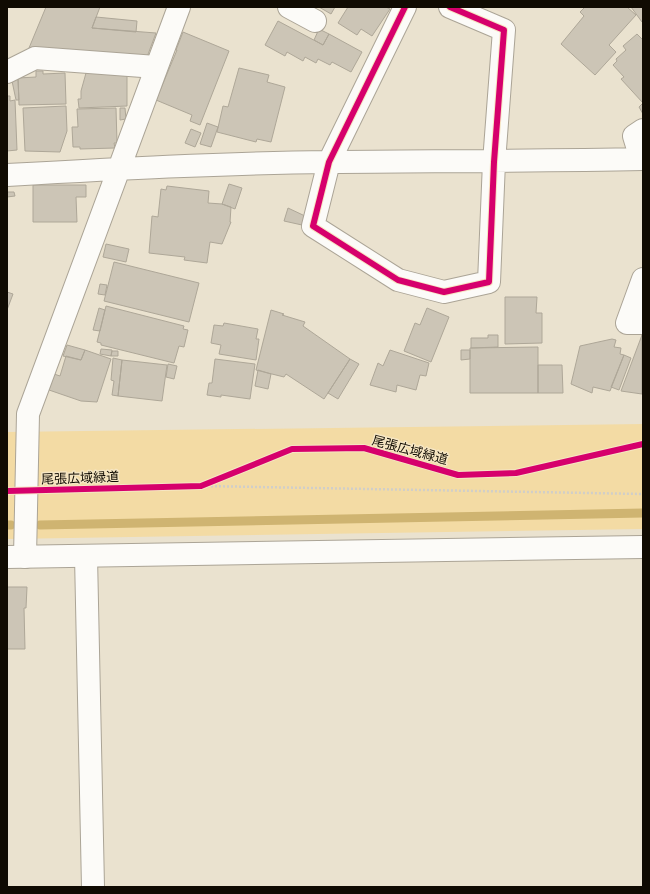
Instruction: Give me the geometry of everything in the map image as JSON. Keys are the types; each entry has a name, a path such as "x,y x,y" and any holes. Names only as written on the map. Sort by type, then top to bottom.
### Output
{"street":[{"path":"180,7 156,67 28,414 16,557 643,547"},
{"path":"289,7 315,21"},
{"path":"405,7 329,162 314,226 398,280 444,292 489,282 494,162 504,30 450,7"},
{"path":"7,72 35,58 156,67"},
{"path":"7,175 119,168 329,162 494,162 642,159 634,136 643,130"},
{"path":"643,279 627,323 643,323"},
{"path":"86,556 93,887"}],"shaded area":[{"path":"643,424 643,529 7,539 7,432"}],"building":[{"path":"46,7 100,7 92,28 156,33 147,57 29,48"},
{"path":"319,7 335,7 331,14"},
{"path":"348,7 386,7 390,9 372,36 361,29 357,35 338,23"},
{"path":"585,7 627,7 636,15 609,45 616,52 595,75 561,44 584,16 580,12"},
{"path":"631,7 643,7 642,22"},
{"path":"96,17 137,21 136,32 92,28"},
{"path":"278,21 323,45 329,34 362,52 351,72 332,62 330,65 318,59 316,63 305,57 303,61 287,52 285,56 265,45"},
{"path":"319,29 329,34 323,45 314,40"},
{"path":"183,32 229,51 200,125 190,121 192,115 156,100"},
{"path":"637,34 643,40 643,103 621,79 624,77 613,65 617,61 616,59 626,50 623,46"},
{"path":"239,68 269,75 267,82 285,87 271,142 257,139 256,142 217,132 223,106 228,107"},
{"path":"36,71 43,71 43,74 65,73 66,104 19,105 18,78 36,77"},
{"path":"122,72 127,74 127,106 79,108 78,99 81,99 81,91 86,73"},
{"path":"18,79 19,100 16,100 12,81"},
{"path":"7,96 10,96 10,101 15,100 17,150 7,151"},
{"path":"643,103 643,114 639,107"},
{"path":"66,106 67,131 60,152 25,151 23,108"},
{"path":"116,108 117,143 114,143 115,148 80,149 80,147 73,147 72,127 78,127 77,109"},
{"path":"120,108 125,108 126,119 120,120"},
{"path":"207,123 218,127 211,147 200,144"},
{"path":"191,129 201,133 195,147 185,143"},
{"path":"229,184 242,188 235,209 222,204"},
{"path":"33,185 86,185 86,197 76,197 77,222 33,222"},
{"path":"167,186 209,191 208,203 222,204 231,207 231,222 222,244 210,242 207,263 184,260 185,257 149,253 152,216 158,217 161,189 166,190"},
{"path":"7,192 14,192 15,196 7,197"},
{"path":"288,208 305,216 302,225 284,221"},
{"path":"106,244 129,249 126,262 103,257"},
{"path":"114,262 199,283 189,322 104,301"},
{"path":"100,284 107,285 105,295 98,294"},
{"path":"7,292 13,294 7,310"},
{"path":"505,297 537,297 536,313 542,313 542,343 505,344"},
{"path":"106,306 184,326 183,329 188,330 184,347 179,346 174,363 101,345 101,343 97,342"},
{"path":"99,308 105,310 100,331 93,330"},
{"path":"427,308 449,317 431,362 404,351 415,323 420,325"},
{"path":"271,310 305,322 303,326 350,359 324,399 286,374 284,377 256,370"},
{"path":"224,323 258,329 256,339 259,339 256,360 219,354 221,345 211,343 214,325 223,326"},
{"path":"488,335 498,335 498,347 471,348 471,338 488,338"},
{"path":"642,335 642,394 621,391"},
{"path":"612,339 616,340 614,347 621,348 620,354 624,355 610,391 593,387 592,393 571,384 580,346"},
{"path":"67,345 85,350 81,360 63,356"},
{"path":"538,347 538,393 470,393 470,348"},
{"path":"101,349 112,350 111,356 100,354"},
{"path":"85,350 111,359 97,402 81,401 49,390 54,374 60,376 66,356 81,360"},
{"path":"390,350 429,363 426,376 420,375 416,390 397,385 396,392 370,385 378,363 383,366"},
{"path":"461,350 470,350 470,359 461,360"},
{"path":"112,351 118,351 118,356 111,356"},
{"path":"624,355 631,358 619,390 611,387"},
{"path":"113,358 122,360 118,396 112,395 114,381 111,380"},
{"path":"215,359 255,364 250,399 221,395 221,397 207,395 209,383 212,383"},
{"path":"350,359 359,364 338,399 328,393"},
{"path":"122,360 167,365 162,401 118,396"},
{"path":"168,364 177,366 174,379 166,377"},
{"path":"538,365 562,365 563,393 538,393"},
{"path":"258,370 271,374 268,389 255,386"},
{"path":"7,587 27,587 26,608 24,608 25,649 7,649"}],"waterway":[{"path":"40,525 643,513"}],"cycle path":[{"path":"405,7 329,162 313,226 398,280 444,292 489,282 494,162 504,30 450,7"},
{"name":"尾張広域緑道","path":"7,491 201,486 292,449 364,448 458,475 516,473 643,444"}]}
